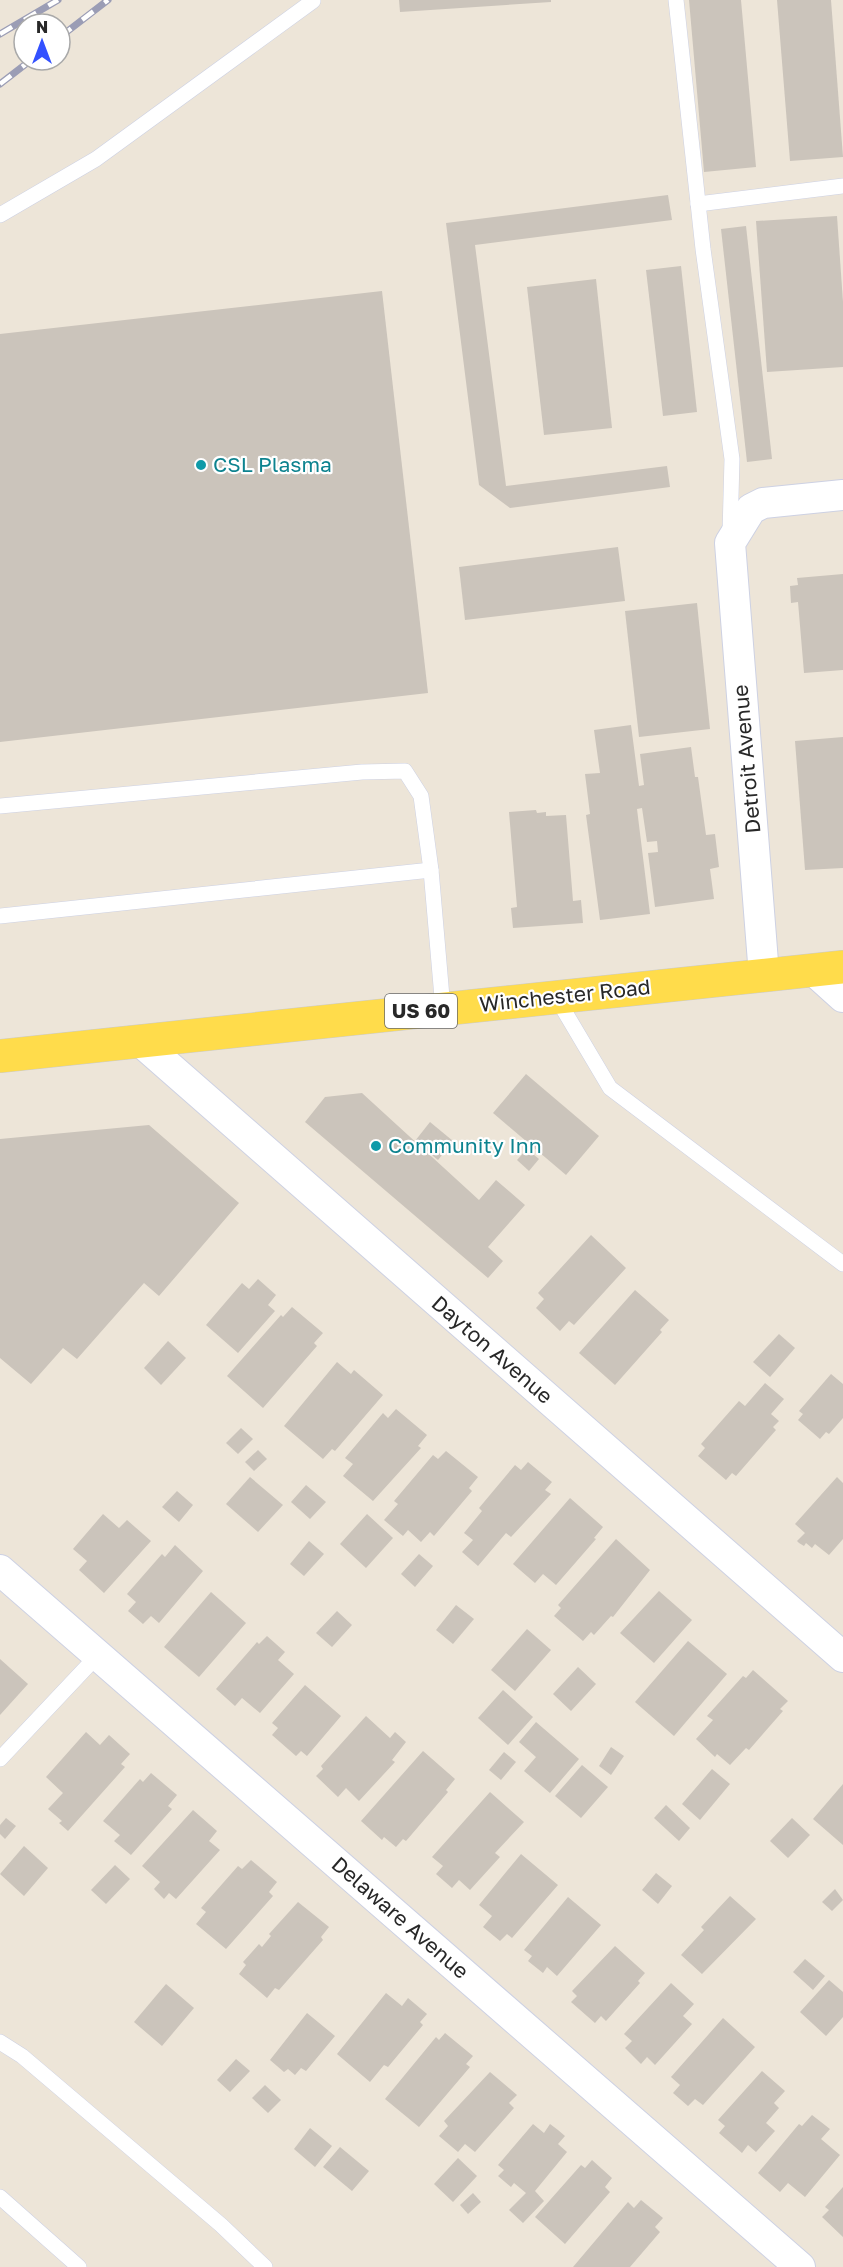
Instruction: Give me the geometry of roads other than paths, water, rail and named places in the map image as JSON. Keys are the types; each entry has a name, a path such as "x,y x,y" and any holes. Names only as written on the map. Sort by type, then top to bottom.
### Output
{"main road":[{"name":"Winchester Road","path":"0,1056 828,968"}],"street":[{"path":"730,543 751,509 763,503 843,495"},
{"name":"Detroit Avenue","path":"730,543 765,975"},
{"path":"828,968 843,997"},
{"name":"Dayton Avenue","path":"141,1042 843,1657"},
{"name":"Delaware Avenue","path":"0,1570 800,2267"}],"lane":[{"path":"676,0 698,204 732,459 730,543"},
{"path":"0,215 96,159 313,1"},
{"path":"698,204 843,186"},
{"path":"0,806 362,772 405,771 421,796 431,870 443,1009"},
{"path":"0,916 431,870"},
{"path":"556,997 610,1088 843,1264"},
{"path":"0,1759 98,1655"},
{"path":"0,2042 22,2056 221,2225 265,2267"},
{"path":"0,2197 79,2267"}],"railway":[{"path":"0,34 58,0"},
{"path":"72,28 108,0"},
{"path":"0,84 16,72"}],"place":[{"name":"CSL Plasma","path":"201,465"},
{"name":"Community Inn","path":"376,1146"}]}
